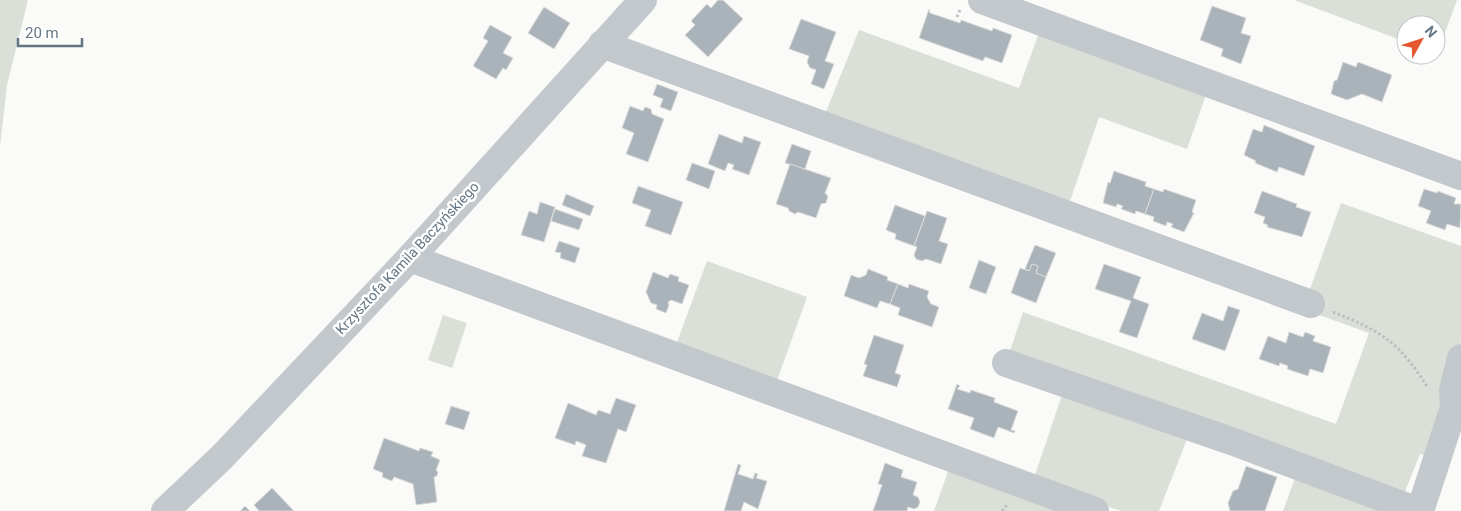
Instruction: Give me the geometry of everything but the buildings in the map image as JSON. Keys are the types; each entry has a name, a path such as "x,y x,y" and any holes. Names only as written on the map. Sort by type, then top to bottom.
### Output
{"street":[{"name":"Krzysztofa Kamila Baczyńskiego","path":"165,511 222,457 410,258 643,0"},
{"path":"982,0 1461,176"},
{"path":"602,44 1311,304"},
{"path":"410,258 1095,511"},
{"path":"1006,363 1234,442 1419,511 1457,409 1453,390 1461,358"}],"path":[{"path":"1311,304 1381,333 1395,343 1413,364 1438,400 1457,409"}],"shaded area":[{"path":"0,0 28,0 7,85 0,146"},
{"path":"1294,0 1457,0 1446,30 1446,15 1396,15 1396,38"},
{"path":"859,30 1019,88 1040,30 1206,95 1187,149 1099,117 1069,204 823,119"},
{"path":"1341,203 1461,246 1461,342 1440,403 1449,418 1433,458 1420,454 1402,499 1008,357 1023,312 1336,424 1369,333 1303,309"},
{"path":"707,261 807,297 775,386 674,350"},
{"path":"443,315 467,323 452,368 428,360"},
{"path":"1064,389 1189,434 1159,511 1121,511 1033,481"},
{"path":"951,463 1060,511 934,511"},
{"path":"1296,475 1396,511 1283,511"}]}
